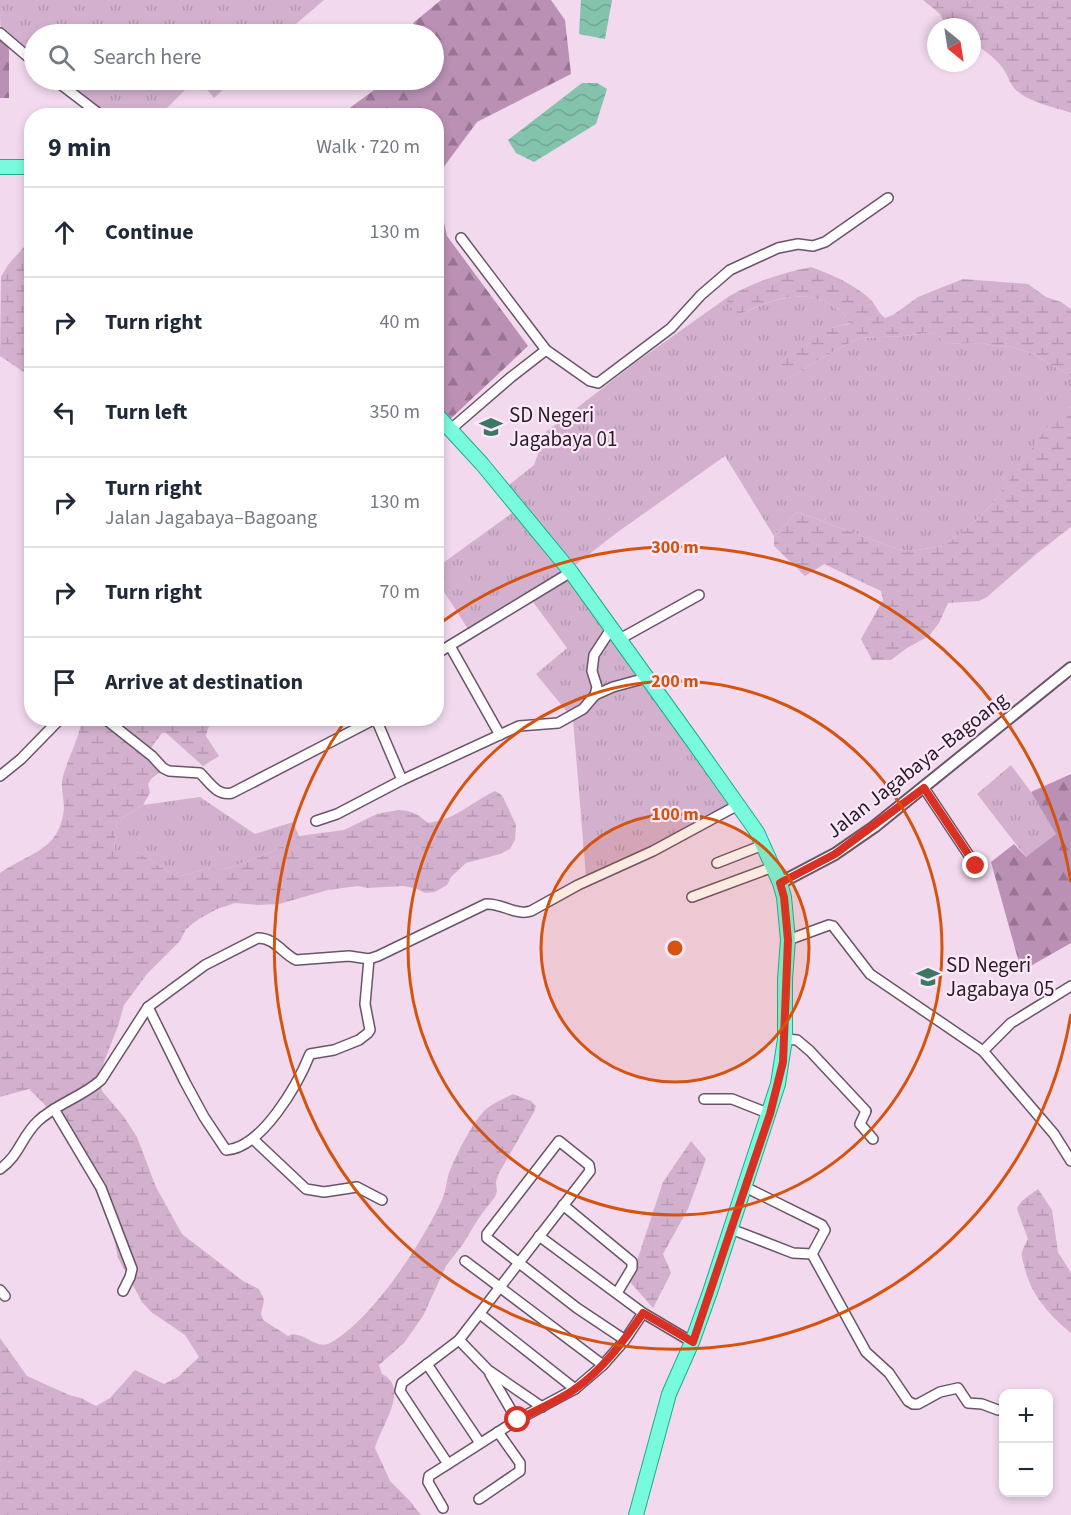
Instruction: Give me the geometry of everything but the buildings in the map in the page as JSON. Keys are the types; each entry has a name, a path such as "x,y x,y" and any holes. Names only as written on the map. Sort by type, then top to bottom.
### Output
{"main road":[{"path":"0,167 24,167"},
{"path":"444,424 520,508 571,572 757,832 784,897 788,940 783,1062 770,1114 693,1342 669,1394 636,1515"}],"street":[{"path":"0,33 24,53"},
{"path":"68,90 92,108"},
{"path":"461,238 546,350 590,381 598,383 671,328 701,295 730,270 778,248 798,244 813,246 825,242 888,198"},
{"path":"444,421 510,378 546,350"},
{"path":"444,649 571,572"},
{"path":"595,695 597,687 592,671 594,655 615,634 699,595"},
{"path":"450,645 500,735"},
{"name":"Jalan Jagabaya–Bagoang","path":"780,883 835,854 924,788 1071,668"},
{"path":"316,821 337,814 402,780 519,726 558,723 583,709 595,695 613,687 646,678"},
{"path":"0,777 54,726"},
{"path":"114,726 152,756 163,768 169,771 200,773 220,793 225,795 363,726"},
{"path":"380,726 402,780"},
{"path":"924,788 976,866"},
{"path":"0,1169 15,1156 28,1131 54,1109 91,1089 101,1080 148,1007 205,965 258,938 272,941 296,960 349,956 369,959 486,904 494,903 524,914 578,885 653,851 738,805"},
{"path":"717,863 763,845"},
{"path":"692,897 773,867"},
{"path":"788,940 829,925 833,926 870,974 983,1051 1054,1134 1071,1161"},
{"path":"148,1007 184,1082 204,1117 226,1150 235,1149 253,1139 266,1125 303,1071 310,1054 334,1050 368,1034 370,1029 365,1004 369,959"},
{"path":"983,1051 1011,1023 1071,986"},
{"path":"785,1039 797,1040 810,1051 866,1111 860,1124 873,1139"},
{"path":"704,1099 713,1097 732,1099 770,1114"},
{"path":"54,1109 90,1168 112,1215 132,1269 123,1291"},
{"path":"253,1139 306,1189 324,1192 357,1187 382,1200"},
{"path":"448,1464 400,1391 402,1383 459,1340 500,1288 518,1264 539,1236 563,1205 590,1168 561,1140 487,1234 490,1242 518,1264 625,1340"},
{"path":"745,1187 822,1224 825,1230 812,1254"},
{"path":"563,1205 632,1262 632,1268 617,1293"},
{"path":"731,1229 794,1253 812,1254"},
{"path":"539,1236 643,1313 693,1342"},
{"path":"812,1254 866,1352 889,1372 908,1401 918,1404 940,1392 958,1388 968,1403 982,1404 998,1410"},
{"path":"465,1261 603,1365"},
{"path":"443,1508 428,1482 429,1476 518,1420 575,1389 603,1365 625,1340 643,1313"},
{"path":"480,1314 575,1389"},
{"path":"459,1340 488,1370 542,1407"},
{"path":"428,1365 480,1443"},
{"path":"488,1370 518,1420"},
{"path":"479,1499 520,1471 520,1462 498,1432"}],"green space":[{"path":"0,0 324,0 296,24 24,24 24,60 4,40"},
{"path":"441,0 551,0 565,20 571,74 477,122 444,167 444,108 350,108 374,90 444,90 444,24 413,23"},
{"path":"923,0 1071,0 1071,113 1026,97 1012,86 999,63 981,49 981,18 942,18"},
{"path":"0,33 9,49 9,98 0,98"},
{"path":"68,90 185,90 167,108 95,108"},
{"path":"207,90 222,90 214,98"},
{"path":"444,222 447,236 528,346 444,425"},
{"path":"24,247 24,372 0,356 1,277"},
{"path":"811,267 835,276 856,288 870,299 885,318 918,297 963,279 1028,284 1046,297 1061,302 1071,309 1071,376 1033,354 1012,347 983,343 947,344 933,332 859,338 790,378 780,374 778,370 793,351 808,338 849,324 850,320 834,307 811,297 787,298 763,304 740,314 733,311 727,301 728,297 768,279"},
{"path":"728,297 727,301 740,314 763,304 787,298 811,297 842,312 851,323 831,328 790,378 859,338 933,332 947,344 983,343 1012,347 1033,354 1071,376 1071,407 1053,420 989,508 943,546 911,551 897,549 797,512 774,536 725,456 615,534 569,570 737,802 604,874 586,876 573,719 536,674 567,648 528,595 470,632 444,592 444,562 523,505 509,485 534,465 546,432 635,363"},
{"path":"1071,407 1071,527 987,597 979,601 948,603 939,623 929,636 891,660 872,660 861,639 883,600 881,591 824,564 805,576 774,546 774,536 797,512 897,549 911,551 943,546 989,508 1053,419"},
{"path":"80,726 210,726 206,736 219,756 203,766 166,733 162,733 148,752 165,768 148,784 150,793 143,805 117,821 114,850 134,850 177,877 210,868 219,870 232,867 269,853 299,836 344,830 377,814 398,810 408,811 428,823 438,821 495,791 503,797 516,825 515,840 510,849 466,863 451,877 447,885 435,892 425,893 403,886 367,888 358,886 328,890 279,904 235,903 217,909 199,919 186,929 180,941 147,974 124,1005 104,1062 100,1082 102,1091 137,1137 156,1187 182,1234 243,1281 259,1289 264,1300 261,1314 263,1320 288,1336 299,1335 325,1345 346,1332 362,1317 379,1299 409,1258 442,1200 449,1173 460,1149 485,1110 513,1094 531,1101 536,1106 499,1173 495,1197 446,1266 423,1316 404,1343 379,1365 382,1374 390,1380 394,1389 394,1398 375,1448 390,1481 421,1515 0,1515 0,1338 27,1376 96,1406 110,1398 135,1370 164,1384 178,1377 199,1357 185,1335 151,1312 142,1302 118,1258 110,1218 64,1132 48,1108 29,1089 0,1097 0,873 42,849 57,833 64,808 62,780"},
{"path":"1011,765 1057,834 1026,857 977,794"},
{"path":"1071,774 1071,943 1027,968 1018,959 991,862 1014,844 1026,857 1056,834 1031,792"},
{"path":"200,797 255,834 293,822 299,836 269,853 232,867 219,870 210,868 177,877 134,850 114,851 117,821 143,805"},
{"path":"691,1141 706,1159 688,1209 663,1254 671,1273 653,1308 630,1282 663,1182"},
{"path":"1038,1189 1052,1210 1058,1252 1071,1273 1071,1333 1055,1319 1036,1295 1022,1259 1022,1252 1028,1239 1017,1209 1023,1200"}],"water":[{"path":"581,0 612,0 605,39 579,34"},
{"path":"582,83 597,83 607,89 596,124 534,162 516,153 508,140"}],"place":[{"name":"SD Negeri Jagabaya 01","path":"491,427"},
{"name":"SD Negeri Jagabaya 05","path":"928,977"}],"route":[{"path":"518,1420 575,1389 603,1365 625,1340 643,1313 693,1342 770,1114 783,1062 788,940 784,897 780,883 835,854 924,788 976,866"}]}
